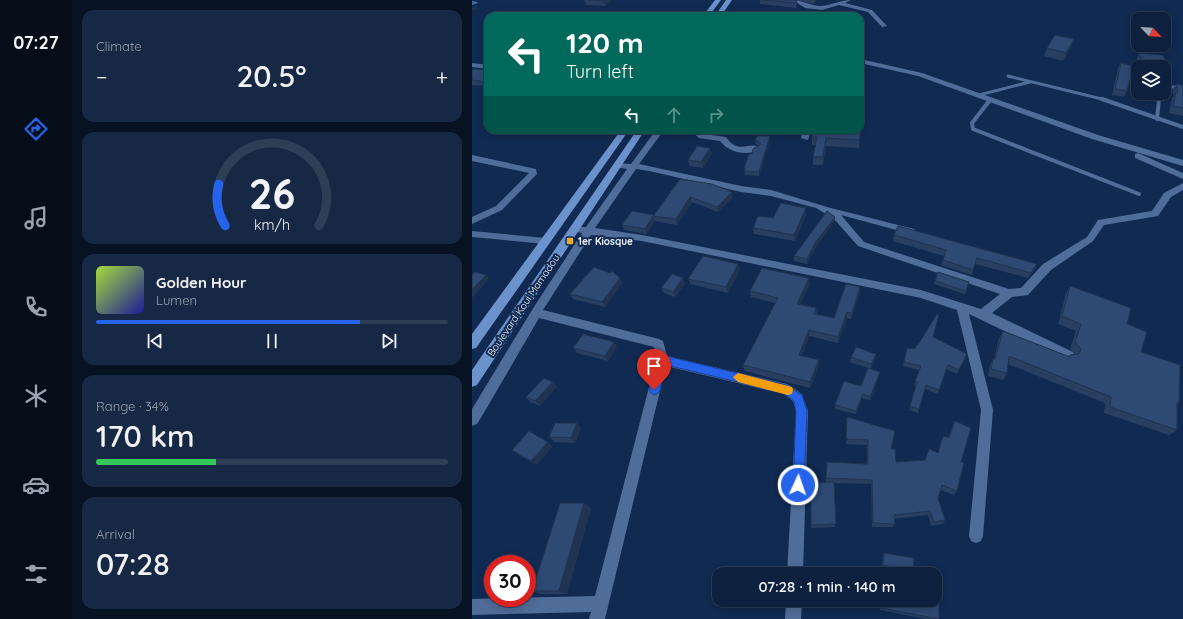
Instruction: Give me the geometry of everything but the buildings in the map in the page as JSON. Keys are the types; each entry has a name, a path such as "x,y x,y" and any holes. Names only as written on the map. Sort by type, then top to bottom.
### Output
{"main road":[{"path":"709,12 718,0"},
{"path":"721,12 729,0"},
{"name":"Boulevard Koui Mamadou","path":"472,344 622,134"},
{"name":"Boulevard Koui Mamadou","path":"472,381 638,134"}],"street":[{"path":"796,0 805,6 825,8 848,0"},
{"path":"838,3 870,11 884,26"},
{"path":"864,62 920,74 1096,137 1183,163"},
{"path":"472,65 484,67"},
{"path":"472,73 484,67"},
{"path":"472,420 490,393 536,313 589,231 632,166 657,134"},
{"path":"699,134 702,136 723,139 730,149 736,150 756,148"},
{"path":"1096,137 1183,176"},
{"path":"472,158 533,171 533,174 499,208 472,221"},
{"path":"618,165 649,168 734,187 771,193 918,233"},
{"path":"819,206 837,217 861,244 868,248 1009,293 1024,292 1047,268 1090,239 1101,222 1155,214 1160,209 1164,199 1173,191 1183,186"},
{"path":"574,229 642,238 921,294 983,314 1069,356"},
{"path":"472,234 546,241"},
{"path":"1032,263 1047,268"},
{"path":"983,314 1009,293"},
{"path":"962,306 987,410 976,536"},
{"path":"472,607 598,612 662,360 659,344 536,313"},
{"path":"662,360 786,389 798,398 802,411 795,567"},
{"path":"793,619 794,607"}],"lane":[{"path":"1008,76 1113,102 1183,127"},
{"path":"978,95 1016,87 1030,82"},
{"path":"1171,87 1183,88"},
{"path":"990,100 972,123 973,128 984,134 1139,194"},
{"path":"1157,118 1158,100"}],"slow traffic":[{"path":"738,377 788,390"}],"place":[{"name":"1er Kiosque","path":"570,241"}],"route":[{"path":"654,390 662,360 786,389 798,398 802,411 798,485"}]}
